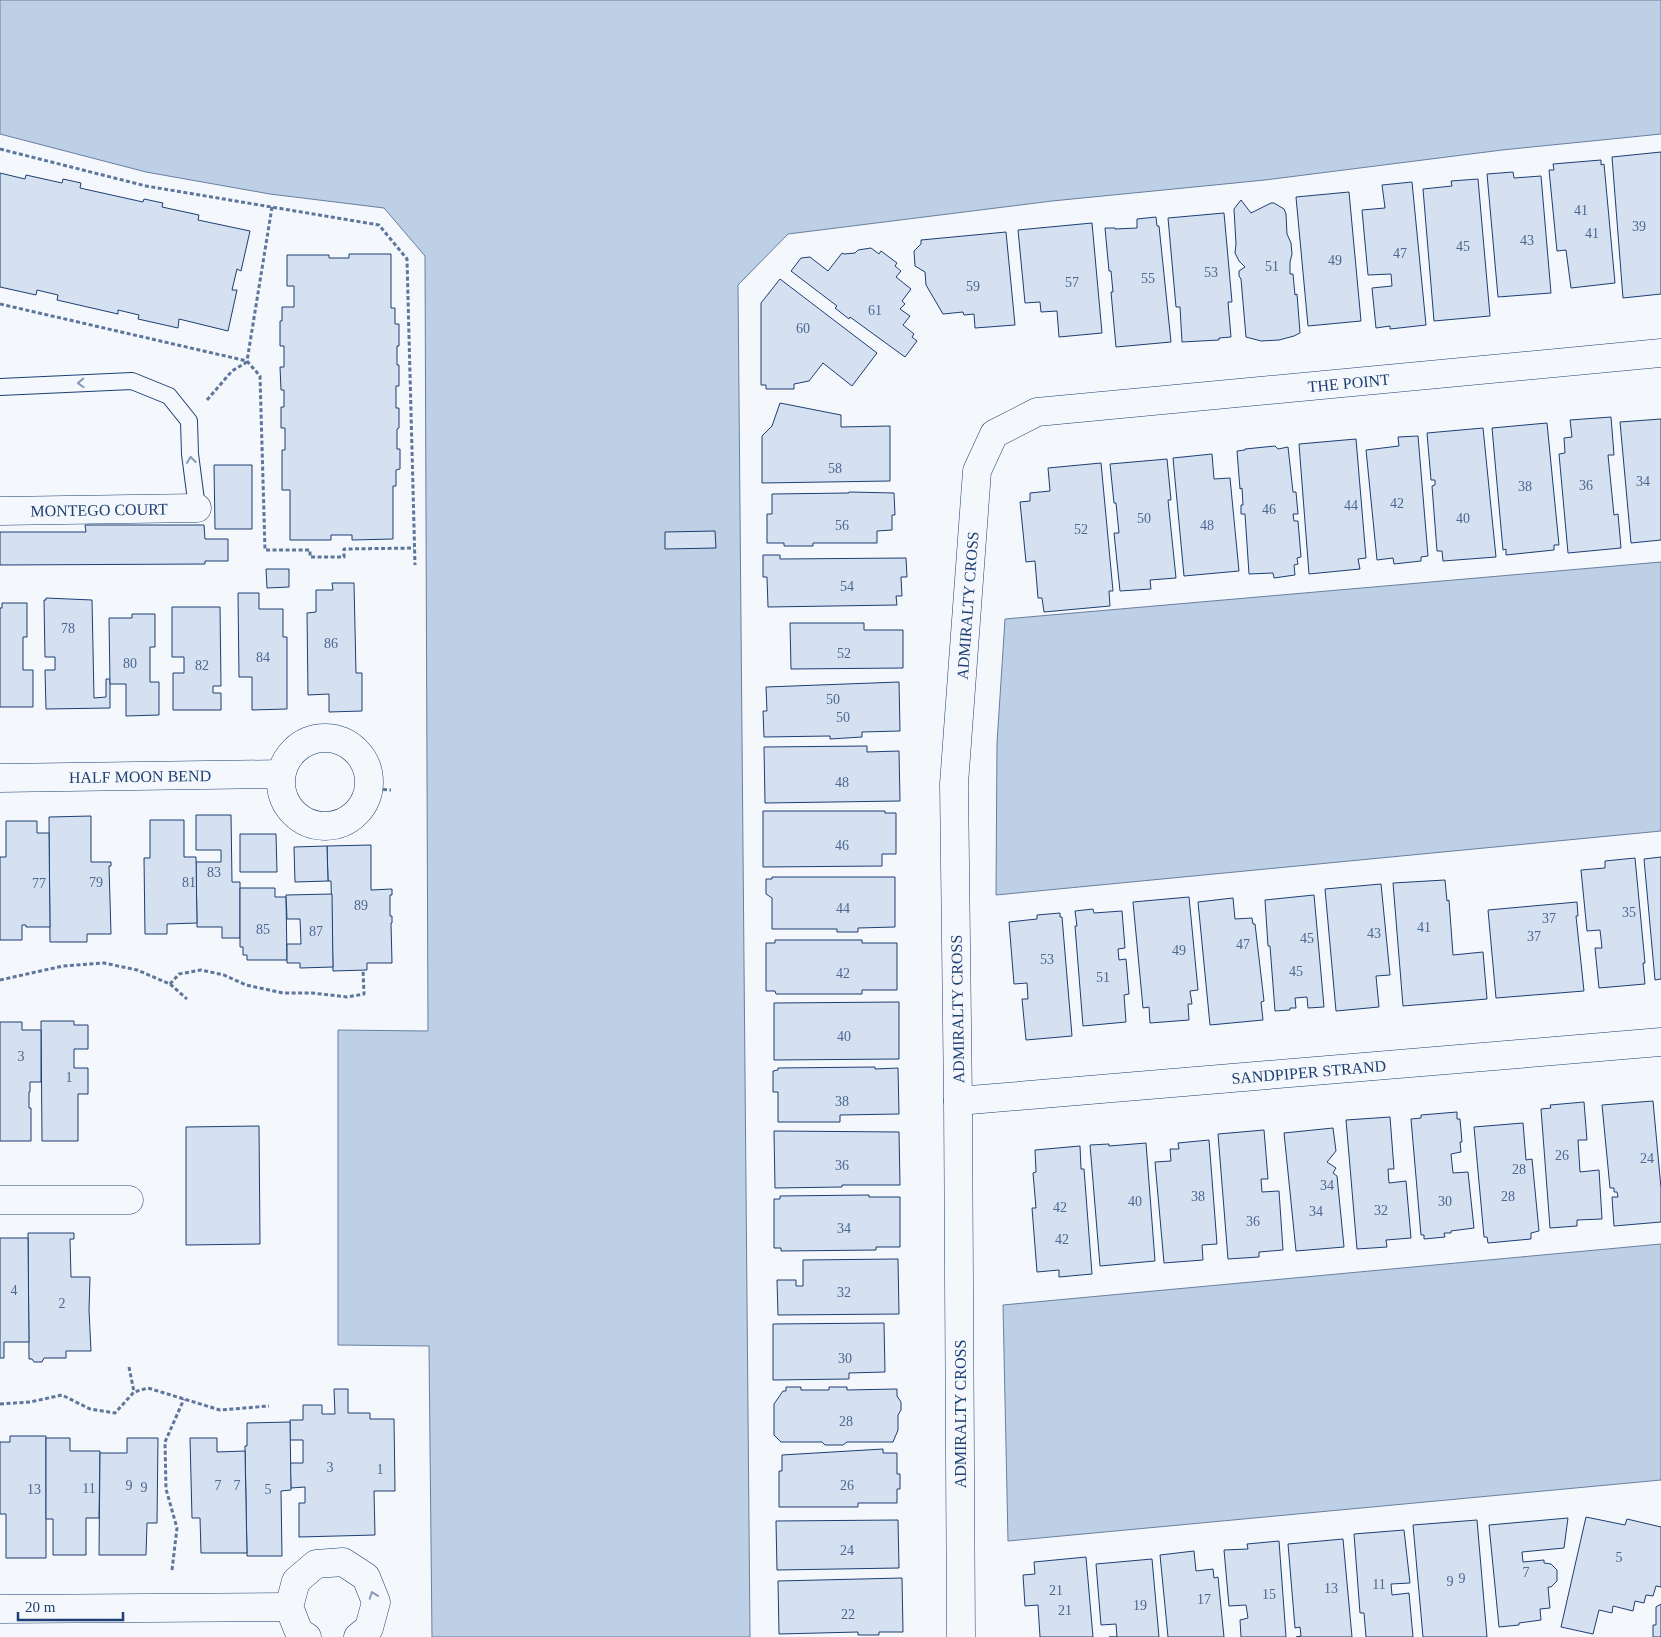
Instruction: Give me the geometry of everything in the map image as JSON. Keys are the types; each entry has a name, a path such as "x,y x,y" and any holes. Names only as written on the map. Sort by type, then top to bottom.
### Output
{"street":[{"name":"THE POINT","path":"1037,412 1661,353"},
{"name":"ADMIRALTY CROSS","path":"961,1637 954,784 977,471 994,434 1037,412"},
{"name":"MONTEGO COURT","path":"0,510 197,508"},
{"path":"323,737 342,741 359,752 381,789 347,822 328,827 321,826 308,823 292,812 282,794 281,774 289,756 304,743 323,737"},
{"name":"HALF MOON BEND","path":"0,778 281,774"},
{"name":"SANDPIPER STRAND","path":"958,1101 1661,1042"},
{"path":"0,1200 130,1200"},
{"path":"307,1637 299,1632 289,1607 296,1581 316,1564 343,1562 366,1577 376,1602 370,1628 358,1637"},
{"path":"0,1609 289,1607"}],"lane":[{"path":"0,387 132,381 169,396 189,421 190,454 197,508"}],"path":[{"path":"0,149 146,186 379,225 407,259 415,565"},
{"path":"189,421 232,371 248,361 272,207"},
{"path":"0,304 248,361 260,376 265,550 310,550 310,557 344,557 344,549 414,548"},
{"path":"0,980 63,966 104,964 137,970 170,984 187,999"},
{"path":"170,984 179,974 201,970 224,975 246,985 283,992 312,992 347,997 364,994 363,970"},
{"path":"130,1367 134,1392"},
{"path":"0,1404 30,1402 62,1395 90,1409 115,1413 134,1392 148,1388 220,1410 269,1406"},
{"path":"172,1570 177,1528 166,1490 165,1442 184,1399"}],"water":[{"path":"0,0 1661,0 1661,134 1502,150 1265,180 1052,201 788,234 738,285 750,1637 432,1637 429,1346 338,1345 338,1030 428,1031 425,256 384,208 270,194 146,172 0,134"},
{"path":"1661,562 1661,831 996,895 997,743 1005,619"},
{"path":"1661,1244 1661,1480 1008,1541 1003,1305"}],"building":[{"path":"1661,152 1661,294 1623,298 1612,157"},
{"path":"1601,160 1601,165 1604,164 1615,283 1571,288 1566,250 1557,251 1549,170 1554,170 1553,164"},
{"path":"1513,172 1514,178 1541,176 1551,293 1498,297 1487,174"},
{"path":"0,173 25,179 26,175 62,183 63,179 81,183 80,188 143,202 144,199 163,203 162,207 199,215 198,220 250,231 241,271 237,269 232,290 237,290 228,331 179,319 178,328 138,319 139,315 118,310 118,314 57,300 58,295 37,290 36,295 0,287"},
{"path":"1478,179 1490,316 1434,321 1423,189 1452,186 1451,181"},
{"path":"1412,182 1426,325 1390,329 1390,326 1376,328 1372,288 1392,286 1391,274 1368,275 1362,210 1385,208 1382,185"},
{"path":"1349,192 1361,321 1308,326 1296,197"},
{"path":"1241,200 1251,213 1274,203 1284,209 1286,214 1287,234 1291,243 1292,254 1290,274 1293,274 1295,295 1297,294 1300,333 1294,336 1279,340 1261,341 1246,337 1241,279 1239,276 1239,271 1245,267 1235,253 1234,209"},
{"path":"1224,213 1232,302 1228,302 1231,337 1219,338 1219,340 1182,342 1180,307 1176,307 1168,218"},
{"path":"1156,217 1157,226 1159,226 1171,342 1116,347 1111,292 1113,292 1105,228 1137,228 1137,219"},
{"path":"1092,223 1102,333 1059,337 1057,311 1041,312 1040,302 1025,303 1018,230"},
{"path":"1006,232 1015,325 975,328 974,314 964,315 963,312 943,314 926,285 925,272 915,266 914,251 921,244 921,240"},
{"path":"871,248 879,254 881,251 897,263 895,266 901,271 896,277 911,289 902,301 905,304 900,309 910,316 903,325 914,334 912,337 917,341 905,357 850,317 849,319 835,308 837,306 791,271 801,258 810,257 828,271 842,253 855,253 858,250"},
{"path":"349,254 391,254 391,308 395,308 395,324 399,324 397,365 399,365 399,386 396,386 396,408 399,408 397,449 400,449 400,469 396,470 396,486 393,486 393,539 352,540 352,535 331,535 331,540 290,540 290,490 282,490 282,450 285,450 285,428 281,428 281,407 284,407 284,390 281,390 280,367 284,367 284,346 280,346 282,307 294,307 294,286 287,286 287,255 329,255 329,258 349,258"},
{"path":"780,279 877,353 852,386 823,363 809,381 794,384 794,389 766,389 766,385 761,385 761,303"},
{"path":"780,403 841,415 841,427 890,426 890,481 762,483 762,436 772,426"},
{"path":"1611,417 1614,455 1608,455 1614,515 1618,514 1621,548 1568,553 1559,454 1565,453 1564,438 1572,437 1570,420"},
{"path":"1661,419 1661,540 1631,543 1620,422"},
{"path":"1547,423 1559,545 1554,545 1554,550 1506,555 1506,549 1503,550 1492,428"},
{"path":"1483,428 1496,557 1443,561 1442,551 1437,551 1432,486 1435,485 1435,480 1431,480 1427,433"},
{"path":"1418,436 1428,556 1421,557 1421,561 1394,564 1393,558 1377,560 1366,450 1399,446 1398,437"},
{"path":"1356,439 1366,558 1358,559 1360,569 1309,574 1299,444"},
{"path":"1275,446 1278,449 1288,447 1293,492 1296,492 1298,514 1293,514 1294,521 1298,521 1301,557 1297,558 1298,564 1294,565 1295,575 1274,578 1273,573 1249,574 1245,514 1241,514 1241,505 1243,505 1242,488 1240,489 1237,451"},
{"path":"1212,454 1214,479 1230,478 1239,571 1184,576 1173,458"},
{"path":"1167,459 1171,500 1168,500 1176,578 1150,580 1151,589 1120,591 1114,533 1119,533 1110,464"},
{"path":"1101,463 1113,591 1109,591 1110,606 1044,612 1042,598 1038,598 1035,561 1026,562 1020,502 1030,501 1030,493 1050,491 1048,468"},
{"path":"214,465 252,465 252,529 215,529"},
{"path":"894,493 895,515 892,515 892,530 877,531 877,543 813,543 813,546 784,546 784,543 767,543 767,514 772,514 772,494"},
{"path":"85,525 204,525 205,539 228,539 228,561 205,561 205,564 0,565 0,532 86,532"},
{"path":"715,531 716,548 665,549 665,532"},
{"path":"763,555 780,555 780,559 906,558 907,577 901,577 902,596 896,596 897,605 768,607 767,577 763,577"},
{"path":"266,569 289,569 289,587 267,588"},
{"path":"332,583 354,583 356,673 362,673 362,711 329,712 329,694 308,695 307,613 316,612 316,590 333,590"},
{"path":"238,593 259,593 259,609 283,609 283,637 287,637 287,709 252,710 252,677 239,677"},
{"path":"46,598 92,600 94,698 106,697 106,679 110,679 110,708 46,709 45,670 55,670 55,657 45,657 44,600"},
{"path":"2,603 27,603 27,637 23,637 23,670 33,670 33,707 0,707 0,608 2,608"},
{"path":"172,607 220,607 221,686 213,686 213,693 221,693 221,710 173,710 173,673 184,673 184,657 172,657"},
{"path":"132,614 155,614 155,647 150,647 150,682 159,682 159,715 126,716 126,684 110,684 109,618 132,618"},
{"path":"790,623 864,623 864,630 903,630 903,668 791,669"},
{"path":"899,682 900,731 862,732 862,737 830,739 830,736 764,737 763,711 767,711 766,687"},
{"path":"867,746 867,752 899,751 900,801 765,803 764,747"},
{"path":"763,811 885,811 885,813 896,813 896,854 882,854 882,866 763,867"},
{"path":"196,815 231,815 232,882 240,882 240,938 222,938 222,927 197,927 196,862 221,862 221,850 196,850"},
{"path":"91,816 91,862 111,862 111,866 109,866 111,934 87,934 87,942 50,942 49,817"},
{"path":"150,820 184,820 184,857 196,857 197,923 167,924 167,934 145,934 144,858 150,858"},
{"path":"6,821 37,821 37,833 49,833 50,927 26,927 26,925 22,925 22,940 0,940 0,857 6,857"},
{"path":"240,834 276,834 277,872 240,872"},
{"path":"371,845 371,890 392,889 392,895 390,895 390,916 392,916 392,963 367,963 367,970 333,971 331,881 328,881 327,846"},
{"path":"327,846 328,881 295,882 294,847"},
{"path":"1661,857 1661,979 1655,980 1644,859"},
{"path":"1635,858 1645,963 1643,963 1645,984 1599,988 1595,948 1602,948 1600,930 1587,931 1581,870 1605,868 1605,861"},
{"path":"772,877 895,877 895,927 858,928 858,932 837,932 837,929 772,929 772,898 766,894 766,879 772,879"},
{"path":"1445,880 1447,901 1449,900 1453,955 1483,952 1487,999 1403,1006 1393,883"},
{"path":"1381,884 1390,975 1376,976 1379,1007 1336,1011 1325,889"},
{"path":"240,888 275,888 275,897 286,897 287,960 247,960 247,955 243,955 243,947 240,947"},
{"path":"332,894 333,967 300,968 300,963 287,963 287,944 301,944 300,919 287,919 286,895"},
{"path":"1314,895 1324,1007 1308,1008 1307,997 1295,998 1296,1008 1275,1011 1265,900"},
{"path":"1189,897 1198,990 1190,991 1192,1004 1188,1004 1189,1020 1150,1023 1149,1007 1143,1008 1133,902"},
{"path":"1233,898 1235,919 1252,918 1253,924 1255,924 1264,1001 1261,1002 1263,1020 1210,1025 1198,902"},
{"path":"1577,902 1578,916 1576,916 1584,991 1496,998 1488,910"},
{"path":"1093,909 1094,913 1122,911 1125,948 1118,949 1119,960 1126,959 1129,994 1124,995 1126,1022 1083,1026 1075,911"},
{"path":"1060,913 1060,917 1062,917 1072,1036 1026,1040 1022,999 1028,999 1027,983 1014,984 1009,922 1037,919 1037,915"},
{"path":"775,940 862,940 862,943 897,943 897,990 862,990 862,994 776,994 775,991 766,991 766,943 775,943"},
{"path":"899,1002 899,1059 774,1060 774,1003"},
{"path":"41,1021 74,1021 74,1025 88,1025 88,1049 74,1049 74,1068 88,1068 88,1094 78,1094 78,1141 42,1141"},
{"path":"0,1022 22,1022 22,1030 41,1030 41,1082 30,1082 29,1092 31,1141 0,1141"},
{"path":"875,1067 875,1069 898,1068 899,1114 840,1115 840,1122 778,1122 778,1092 773,1092 773,1071 778,1070 778,1068"},
{"path":"1653,1101 1661,1188 1661,1222 1614,1226 1612,1197 1618,1197 1617,1192 1614,1192 1614,1188 1610,1188 1602,1105"},
{"path":"1584,1102 1587,1140 1578,1140 1580,1172 1599,1170 1602,1219 1577,1220 1577,1226 1550,1228 1541,1109 1551,1108 1550,1105"},
{"path":"1457,1112 1457,1119 1460,1119 1462,1142 1460,1142 1461,1152 1451,1154 1453,1173 1468,1172 1474,1228 1444,1233 1445,1237 1424,1239 1424,1235 1421,1235 1411,1119 1421,1118 1421,1115"},
{"path":"1390,1117 1394,1169 1388,1169 1389,1183 1406,1181 1411,1238 1386,1240 1387,1247 1357,1249 1346,1120"},
{"path":"1523,1123 1526,1160 1532,1159 1539,1231 1531,1233 1531,1239 1488,1243 1487,1237 1484,1237 1474,1127"},
{"path":"259,1126 260,1244 186,1245 186,1127"},
{"path":"1333,1128 1336,1151 1327,1162 1336,1168 1333,1173 1337,1176 1344,1247 1296,1251 1284,1133"},
{"path":"1264,1130 1268,1179 1261,1179 1262,1192 1279,1191 1283,1250 1259,1252 1259,1257 1228,1259 1218,1134"},
{"path":"774,1131 899,1132 900,1185 775,1188"},
{"path":"1209,1140 1217,1244 1202,1245 1203,1260 1164,1263 1155,1162 1171,1161 1170,1149 1179,1149 1178,1143"},
{"path":"1146,1143 1155,1261 1100,1266 1090,1145 1109,1144 1109,1146"},
{"path":"1080,1146 1081,1169 1084,1169 1092,1274 1059,1277 1059,1270 1037,1272 1032,1208 1036,1208 1033,1173 1036,1172 1035,1150"},
{"path":"869,1195 869,1197 900,1197 900,1247 876,1247 876,1250 781,1251 781,1248 774,1248 774,1199 780,1199 780,1196"},
{"path":"28,1233 74,1233 74,1239 70,1239 71,1277 90,1277 91,1351 66,1351 66,1358 44,1358 42,1362 34,1362 32,1359 29,1359"},
{"path":"0,1238 28,1238 29,1342 4,1342 4,1358 0,1358"},
{"path":"898,1259 899,1314 778,1315 777,1280 796,1280 796,1286 803,1286 803,1260"},
{"path":"884,1323 885,1372 849,1373 849,1379 773,1380 773,1324"},
{"path":"786,1387 801,1387 801,1390 829,1390 829,1387 847,1387 847,1390 897,1389 901,1410 898,1415 898,1430 893,1442 847,1442 843,1445 825,1445 822,1442 781,1442 774,1435 774,1404 783,1391 786,1391"},
{"path":"334,1389 348,1389 348,1413 370,1413 370,1419 394,1419 395,1491 374,1491 375,1535 299,1537 299,1503 305,1503 305,1487 291,1488 290,1463 303,1463 303,1440 290,1440 290,1420 303,1420 303,1405 322,1405 322,1414 335,1414"},
{"path":"290,1422 291,1490 281,1491 282,1556 247,1556 245,1446 247,1446 247,1423"},
{"path":"10,1436 46,1436 46,1558 6,1558 6,1514 0,1514 0,1442 10,1442"},
{"path":"46,1438 70,1438 70,1451 100,1451 99,1518 86,1518 86,1555 53,1555 53,1519 46,1519"},
{"path":"127,1438 158,1438 157,1523 147,1523 146,1555 99,1555 100,1453 127,1453"},
{"path":"190,1438 217,1438 217,1452 245,1451 247,1553 201,1553 200,1518 192,1518"},
{"path":"883,1449 883,1453 897,1453 897,1474 900,1474 900,1489 897,1489 897,1503 858,1503 858,1507 779,1507 779,1471 782,1471 782,1455"},
{"path":"1586,1517 1625,1525 1627,1519 1661,1527 1661,1587 1656,1586 1653,1596 1646,1595 1644,1603 1635,1601 1633,1611 1613,1606 1612,1613 1599,1610 1593,1634 1561,1627"},
{"path":"1568,1518 1564,1548 1522,1552 1523,1562 1544,1560 1544,1563 1551,1564 1557,1570 1557,1581 1551,1587 1548,1587 1550,1608 1540,1609 1541,1620 1499,1627 1489,1525"},
{"path":"898,1520 899,1568 777,1570 776,1521"},
{"path":"1477,1520 1487,1637 1423,1637 1413,1525"},
{"path":"1404,1530 1410,1583 1391,1584 1392,1595 1409,1593 1413,1637 1366,1637 1364,1613 1360,1613 1354,1534"},
{"path":"1343,1539 1352,1637 1296,1637 1301,1636 1300,1627 1295,1628 1288,1544"},
{"path":"1279,1541 1286,1637 1241,1637 1240,1620 1248,1618 1246,1605 1229,1606 1224,1550 1248,1549 1247,1544"},
{"path":"1194,1551 1196,1571 1213,1569 1214,1578 1218,1577 1224,1637 1168,1637 1160,1555"},
{"path":"1086,1557 1093,1637 1040,1637 1038,1605 1025,1606 1023,1575 1035,1574 1034,1562"},
{"path":"1152,1559 1159,1637 1117,1637 1116,1624 1101,1625 1096,1564"},
{"path":"902,1578 903,1632 879,1632 879,1635 858,1635 858,1632 779,1634 778,1581"},
{"path":"1661,1604 1661,1637 1653,1637 1653,1625 1656,1625 1656,1607"}]}
